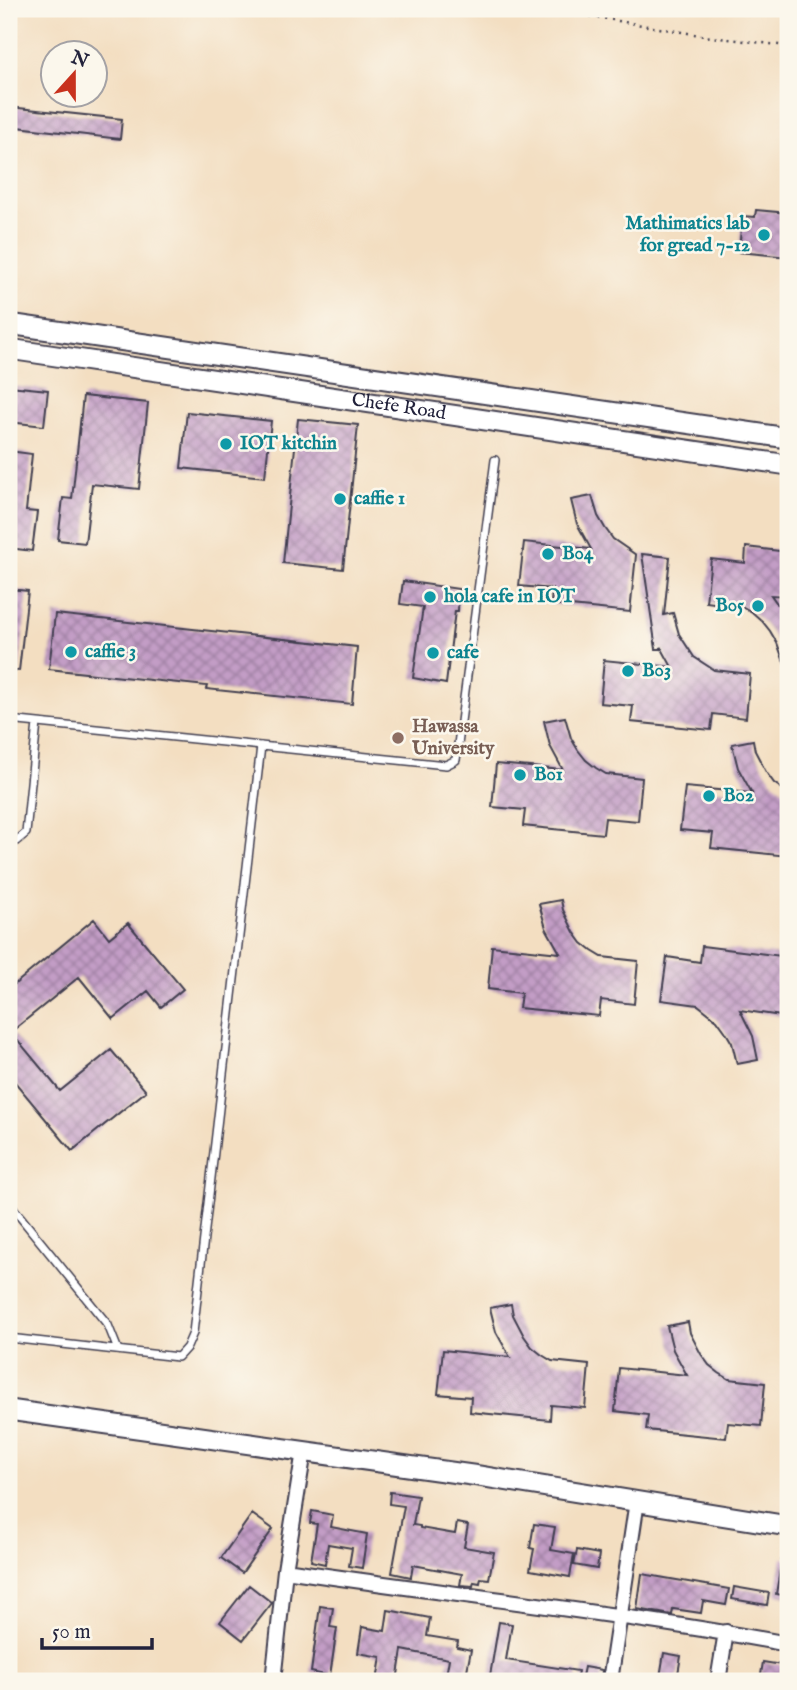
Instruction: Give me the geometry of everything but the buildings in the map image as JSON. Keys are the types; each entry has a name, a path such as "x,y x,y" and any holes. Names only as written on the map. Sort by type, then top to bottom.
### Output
{"street":[{"name":"Chefe Road","path":"9,324 788,439"},
{"name":"Chefe Road","path":"9,349 788,465"},
{"path":"9,1410 479,1476 788,1526"},
{"path":"274,1681 285,1570 304,1451"},
{"path":"610,1681 637,1501"},
{"path":"285,1570 410,1589 620,1615 788,1644"},
{"path":"718,1681 726,1632"}],"lane":[{"path":"9,720 446,765 456,760 495,460"},
{"path":"9,847 26,833 37,723"},
{"path":"9,1338 178,1357 187,1347 192,1333 261,746"},
{"path":"9,1203 108,1325 118,1350"}],"path":[{"path":"549,9 711,37 788,46"}],"place":[{"name":"Mathimatics lab for gread 7-12","path":"764,235"},
{"name":"IOT kitchin","path":"226,444"},
{"name":"caffie 1","path":"340,499"},
{"name":"B04","path":"548,554"},
{"name":"hola cafe in IOT","path":"430,597"},
{"name":"B05","path":"758,606"},
{"name":"caffie 3","path":"71,652"},
{"name":"cafe","path":"433,653"},
{"name":"B03","path":"628,671"},
{"name":"Hawassa University","path":"398,738"},
{"name":"B01","path":"520,775"},
{"name":"B02","path":"709,796"}]}
